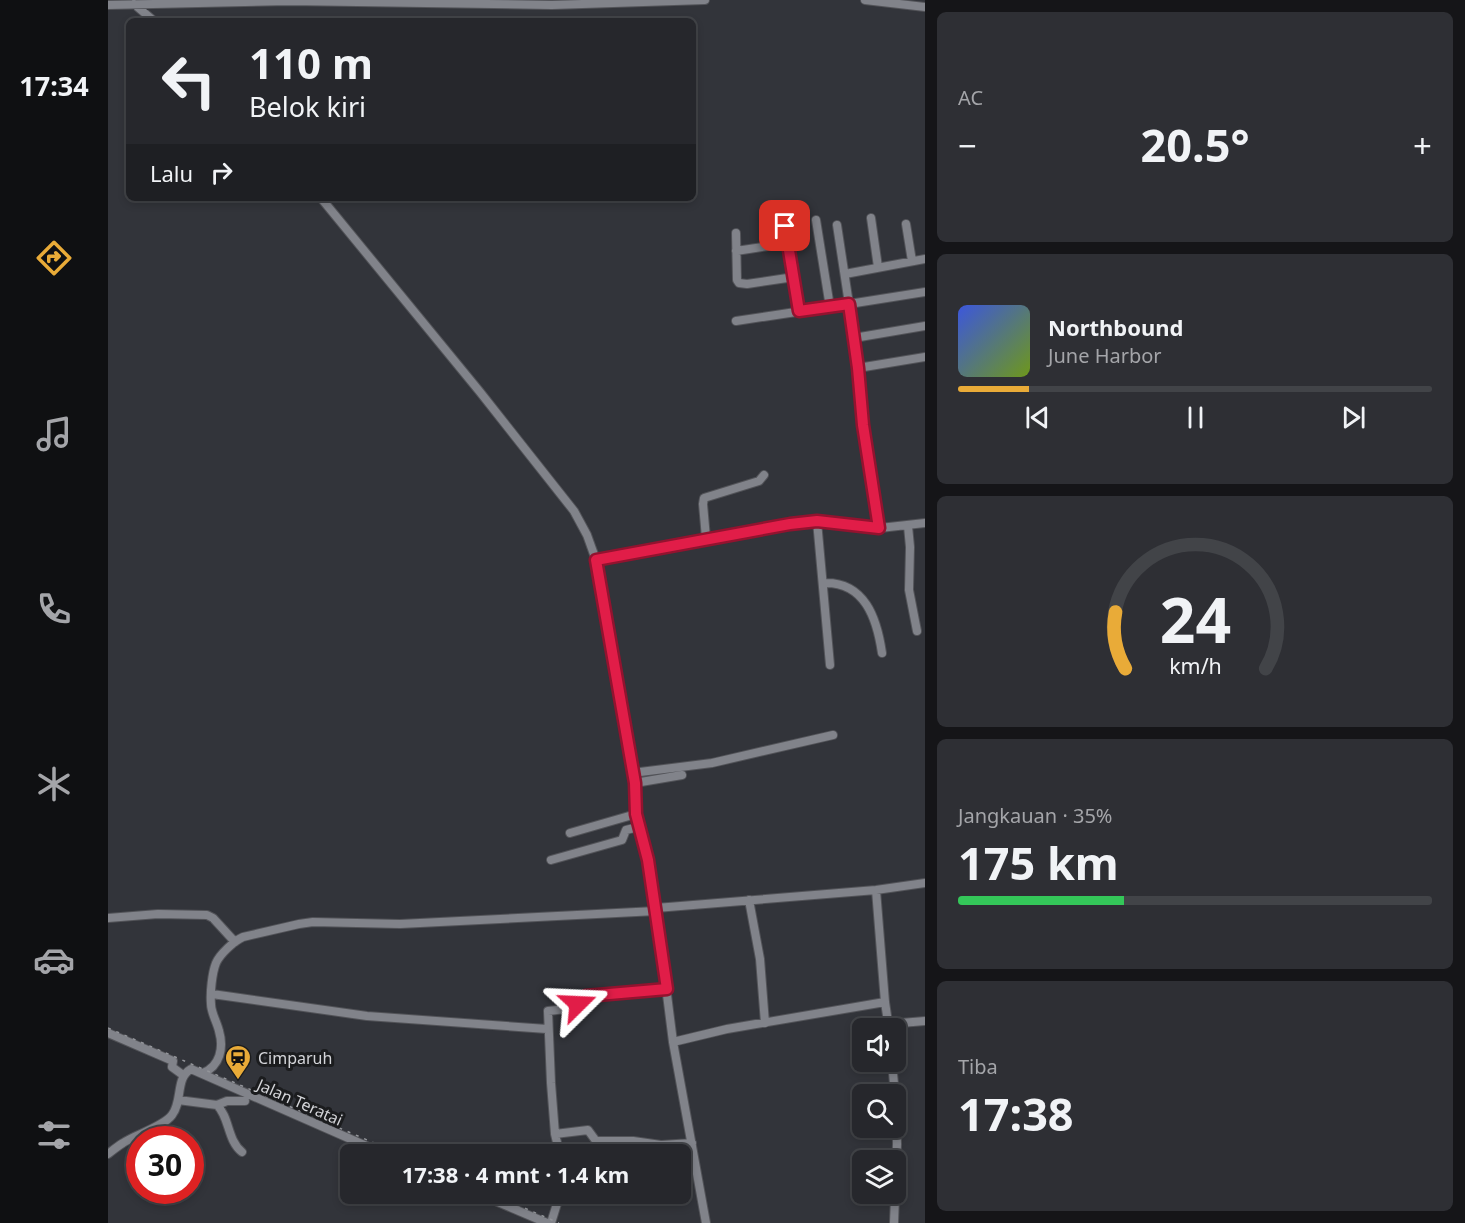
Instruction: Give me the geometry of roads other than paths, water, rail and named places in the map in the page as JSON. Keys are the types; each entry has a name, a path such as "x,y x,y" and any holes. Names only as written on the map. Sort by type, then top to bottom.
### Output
{"street":[{"path":"108,5 133,2 288,1 540,5 705,0"},
{"path":"865,0 925,7"},
{"path":"133,2 151,18"},
{"path":"323,201 480,392 574,511 587,534 596,560 635,783 638,827 648,860 673,1042 706,1223"},
{"path":"871,218 878,267"},
{"path":"816,220 830,307"},
{"path":"906,224 912,261"},
{"path":"837,225 879,528"},
{"path":"785,226 799,311"},
{"path":"736,233 737,279 741,284 794,277"},
{"path":"736,251 788,243"},
{"path":"845,274 925,259"},
{"path":"736,321 925,292"},
{"path":"854,338 925,326"},
{"path":"858,368 925,357"},
{"path":"706,538 703,504 705,498 757,482 764,475"},
{"path":"596,560 790,524 817,521 879,528 925,523"},
{"path":"817,521 830,665"},
{"path":"908,526 909,590 917,631"},
{"path":"823,583 839,584 862,599 869,608 877,627 882,653"},
{"path":"632,773 712,763 833,735"},
{"path":"635,783 682,776"},
{"path":"570,833 636,814"},
{"path":"551,860 622,840 625,831 638,827"},
{"path":"179,1073 191,1069 203,1073 215,1065 219,1058 220,1031 210,1005 217,962 235,942 243,937 313,922 400,924 656,910 876,890 925,883"},
{"path":"876,890 888,1018"},
{"path":"749,900 760,959 765,1023"},
{"path":"108,918 158,914 207,915 213,918 235,942"},
{"path":"557,1144 547,1029 548,1011 575,1008 581,997 667,989"},
{"path":"212,994 367,1016 547,1029"},
{"path":"673,1042 727,1029 885,1002"},
{"path":"906,1024 925,1021"},
{"path":"108,1033 173,1061 172,1067 179,1073"},
{"path":"108,1154 122,1143 168,1119 176,1108 178,1100 179,1073"},
{"name":"Jalan Teratai","path":"203,1073 362,1144"},
{"path":"178,1100 217,1105 227,1101 245,1101"},
{"path":"217,1105 225,1116 232,1139 242,1152"},
{"path":"555,1134 588,1130 596,1141 662,1145 692,1143"},
{"path":"894,1223 897,1138"},
{"path":"503,1204 549,1223 556,1204"}],"railway":[{"path":"108,1028 377,1144"},
{"path":"515,1204 559,1223"}],"place":[{"name":"Cimparuh","path":"238,1081"}]}
